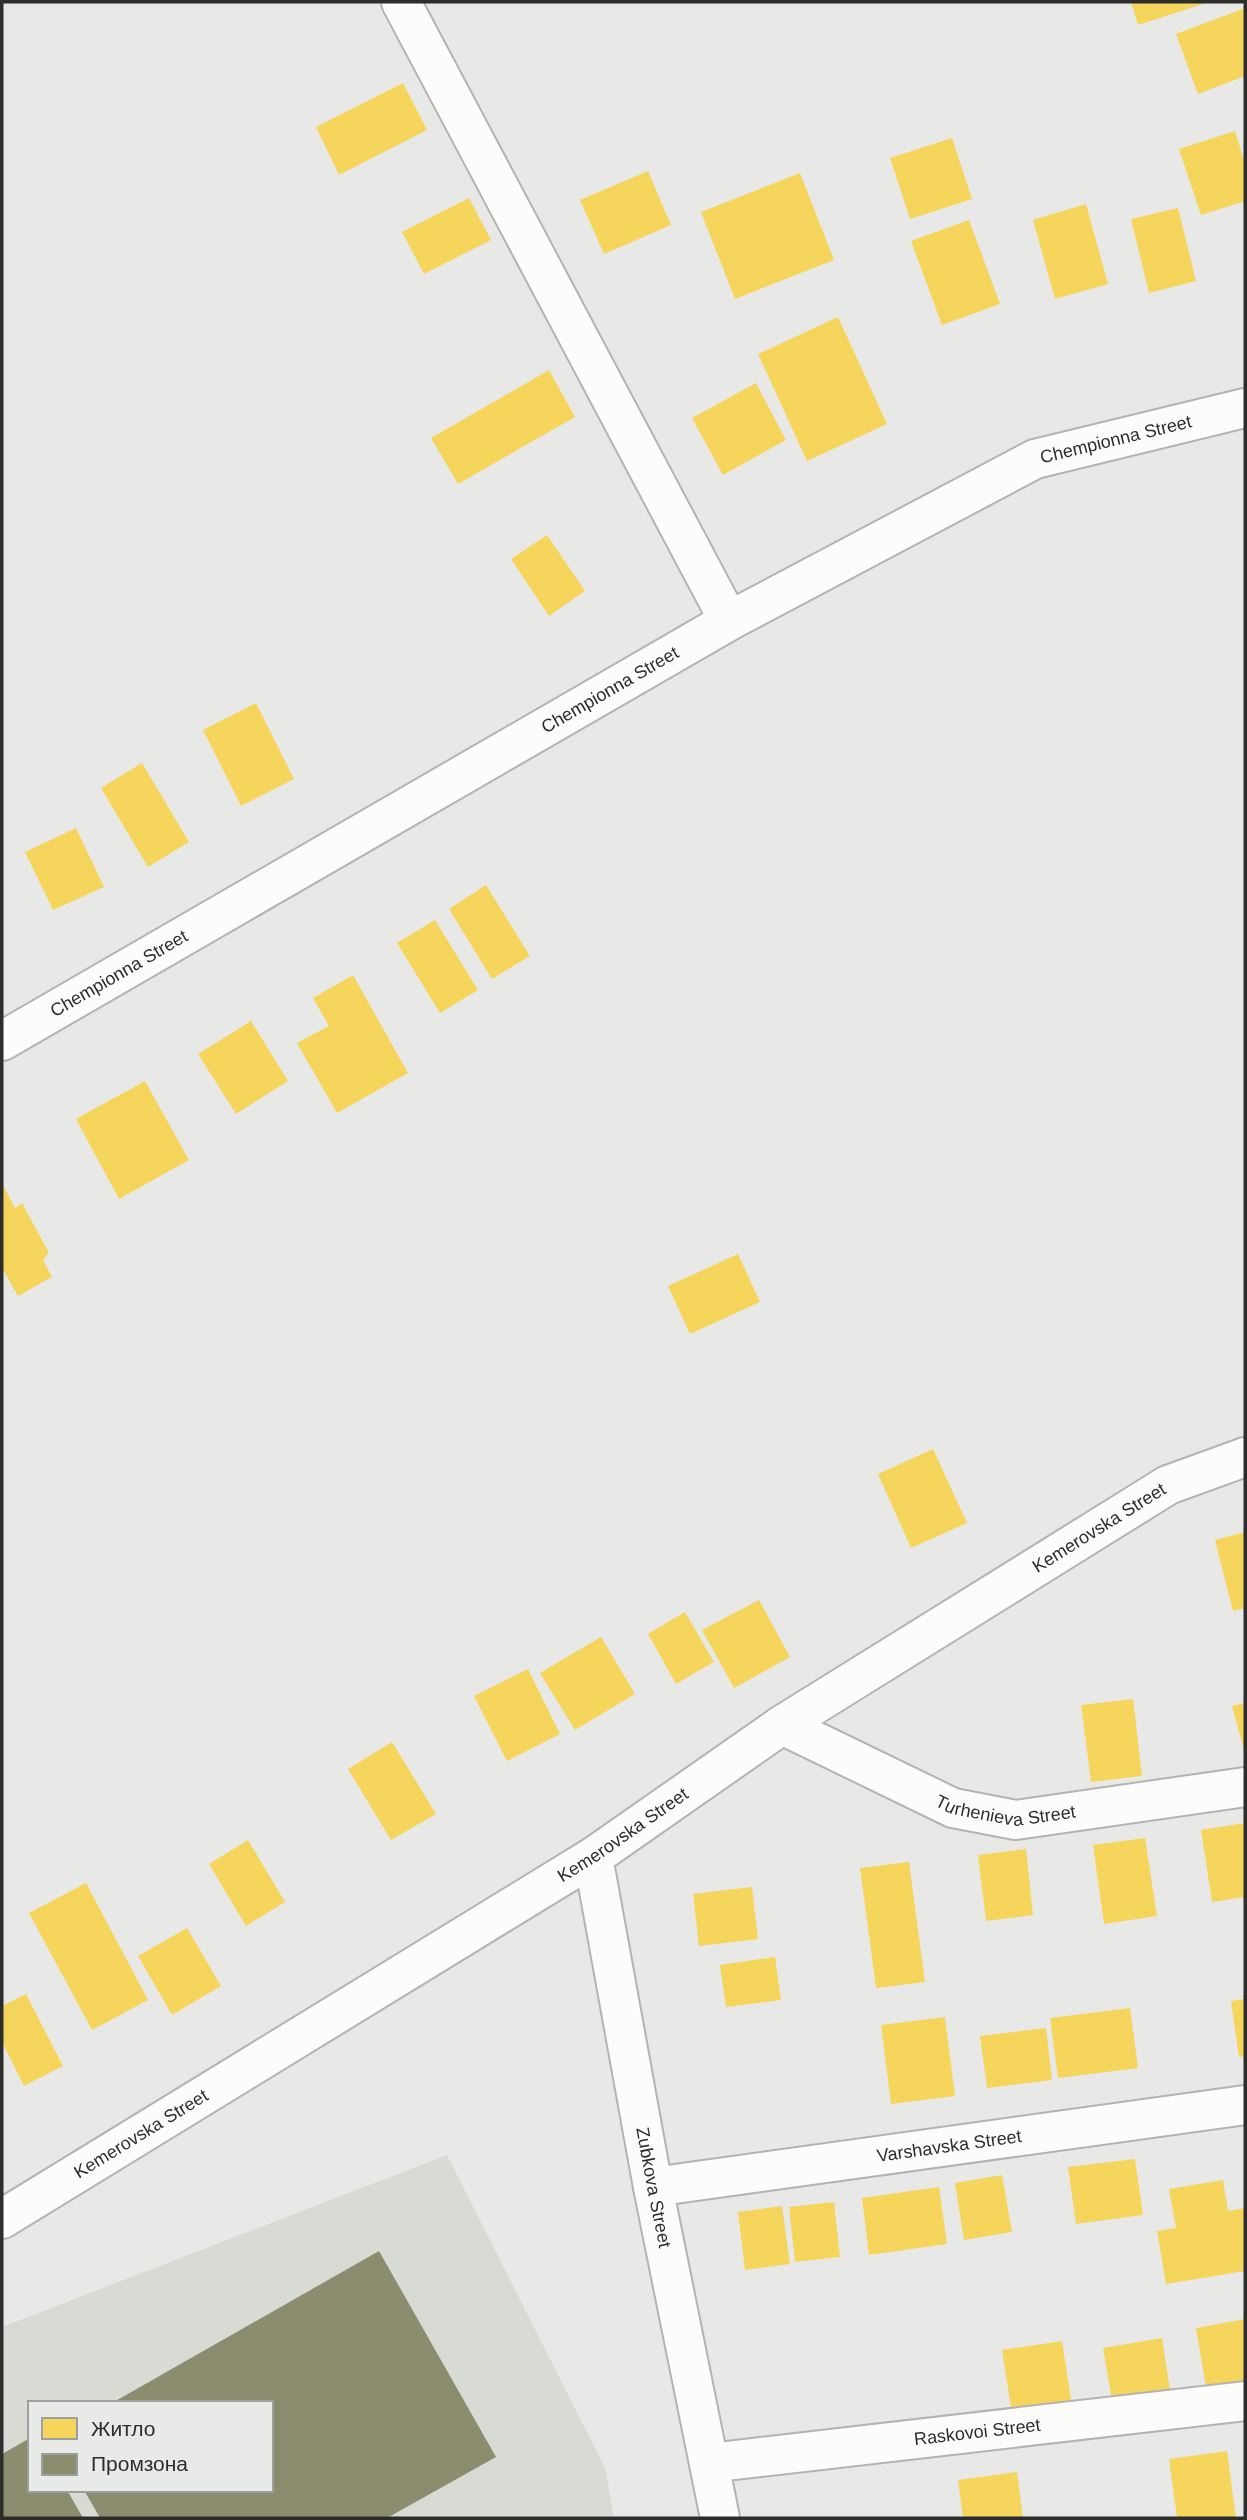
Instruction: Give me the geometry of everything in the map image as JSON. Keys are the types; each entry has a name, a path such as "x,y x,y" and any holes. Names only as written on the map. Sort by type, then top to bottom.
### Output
{"street":[{"path":"401,2 729,621"},
{"name":"Chempionna Street","path":"2,1041 729,621 1035,459 1245,408"},
{"name":"Kemerovska Street","path":"2,2219 593,1857 782,1725 1168,1485 1245,1457"},
{"name":"Turhenieva Street","path":"782,1725 953,1808 1016,1820 1245,1787"},
{"name":"Zubkova Street","path":"593,1857 653,2187 720,2518"},
{"name":"Varshavska Street","path":"653,2187 1245,2105"},
{"name":"Raskovoi Street","path":"709,2463 1245,2401"}],"shaded area":[{"path":"447,2155 605,2468 614,2518 2,2518 2,2327"}],"building: Житло":[{"path":"1131,2 1209,2 1138,25"},
{"path":"1245,8 1245,76 1198,94 1176,34"},
{"path":"403,83 427,130 339,175 316,127"},
{"path":"1235,131 1245,164 1245,201 1201,215 1179,149"},
{"path":"952,138 972,199 910,219 890,158"},
{"path":"648,171 671,225 604,254 580,200"},
{"path":"800,173 834,260 735,299 701,212"},
{"path":"469,198 491,240 424,274 402,232"},
{"path":"1086,204 1108,284 1055,299 1033,220"},
{"path":"1178,208 1196,281 1149,293 1131,219"},
{"path":"969,220 1000,304 942,325 911,241"},
{"path":"838,317 887,424 807,461 758,354"},
{"path":"549,370 575,417 458,484 431,438"},
{"path":"756,383 786,440 723,475 692,418"},
{"path":"547,535 585,591 549,616 511,559"},
{"path":"256,703 294,779 241,806 203,730"},
{"path":"142,763 189,842 148,867 101,788"},
{"path":"76,828 104,887 53,910 25,852"},
{"path":"486,885 530,956 492,979 449,909"},
{"path":"435,920 478,990 440,1013 397,943"},
{"path":"353,975 408,1073 337,1113 297,1043 329,1026 313,998"},
{"path":"251,1021 288,1081 236,1114 198,1054"},
{"path":"145,1081 189,1160 119,1199 76,1119"},
{"path":"2,1183 15,1208 22,1203 49,1253 43,1260 52,1277 18,1296 2,1268"},
{"path":"738,1254 760,1302 690,1334 668,1286"},
{"path":"933,1449 967,1523 911,1548 878,1474"},
{"path":"1245,1532 1245,1608 1233,1611 1215,1540"},
{"path":"759,1600 790,1657 734,1688 702,1630"},
{"path":"685,1612 714,1662 676,1684 648,1634"},
{"path":"601,1637 635,1694 575,1730 540,1673"},
{"path":"528,1669 560,1734 507,1761 474,1696"},
{"path":"1133,1699 1142,1776 1091,1782 1081,1705"},
{"path":"1245,1703 1245,1750 1244,1750 1232,1706"},
{"path":"392,1742 436,1814 391,1840 348,1769"},
{"path":"1245,1823 1245,1897 1212,1902 1201,1830"},
{"path":"1145,1838 1157,1916 1104,1924 1093,1845"},
{"path":"248,1840 285,1902 246,1926 209,1864"},
{"path":"1026,1849 1033,1915 986,1921 978,1855"},
{"path":"909,1862 925,1982 876,1988 860,1868"},
{"path":"86,1883 148,2000 92,2030 29,1913"},
{"path":"752,1887 758,1939 699,1946 693,1894"},
{"path":"187,1928 221,1986 172,2015 138,1956"},
{"path":"775,1957 781,2000 726,2007 720,1965"},
{"path":"26,1994 63,2066 24,2086 2,2042 2,2006"},
{"path":"1245,1999 1245,2056 1239,2057 1231,2001"},
{"path":"1130,2008 1138,2068 1058,2078 1050,2018"},
{"path":"945,2017 955,2096 891,2104 881,2025"},
{"path":"1046,2028 1052,2080 987,2088 980,2036"},
{"path":"1135,2159 1143,2215 1076,2224 1068,2167"},
{"path":"1002,2175 1012,2232 964,2240 955,2183"},
{"path":"1223,2180 1228,2211 1245,2208 1245,2271 1166,2284 1157,2231 1176,2228 1169,2189"},
{"path":"939,2187 947,2244 869,2255 862,2198"},
{"path":"834,2202 840,2257 795,2262 789,2207"},
{"path":"782,2206 790,2264 745,2270 738,2212"},
{"path":"1245,2319 1245,2386 1207,2393 1196,2328"},
{"path":"1162,2338 1170,2390 1112,2400 1103,2348"},
{"path":"1062,2341 1072,2406 1012,2414 1002,2350"},
{"path":"1227,2451 1236,2518 1177,2518 1169,2459"},
{"path":"1017,2472 1023,2518 963,2518 958,2480"}],"building: Промзона":[{"path":"379,2251 496,2457 387,2518 100,2518 85,2492 273,2492 273,2401 116,2401"},
{"path":"28,2439 28,2492 68,2492 83,2518 2,2518 2,2454"}]}
